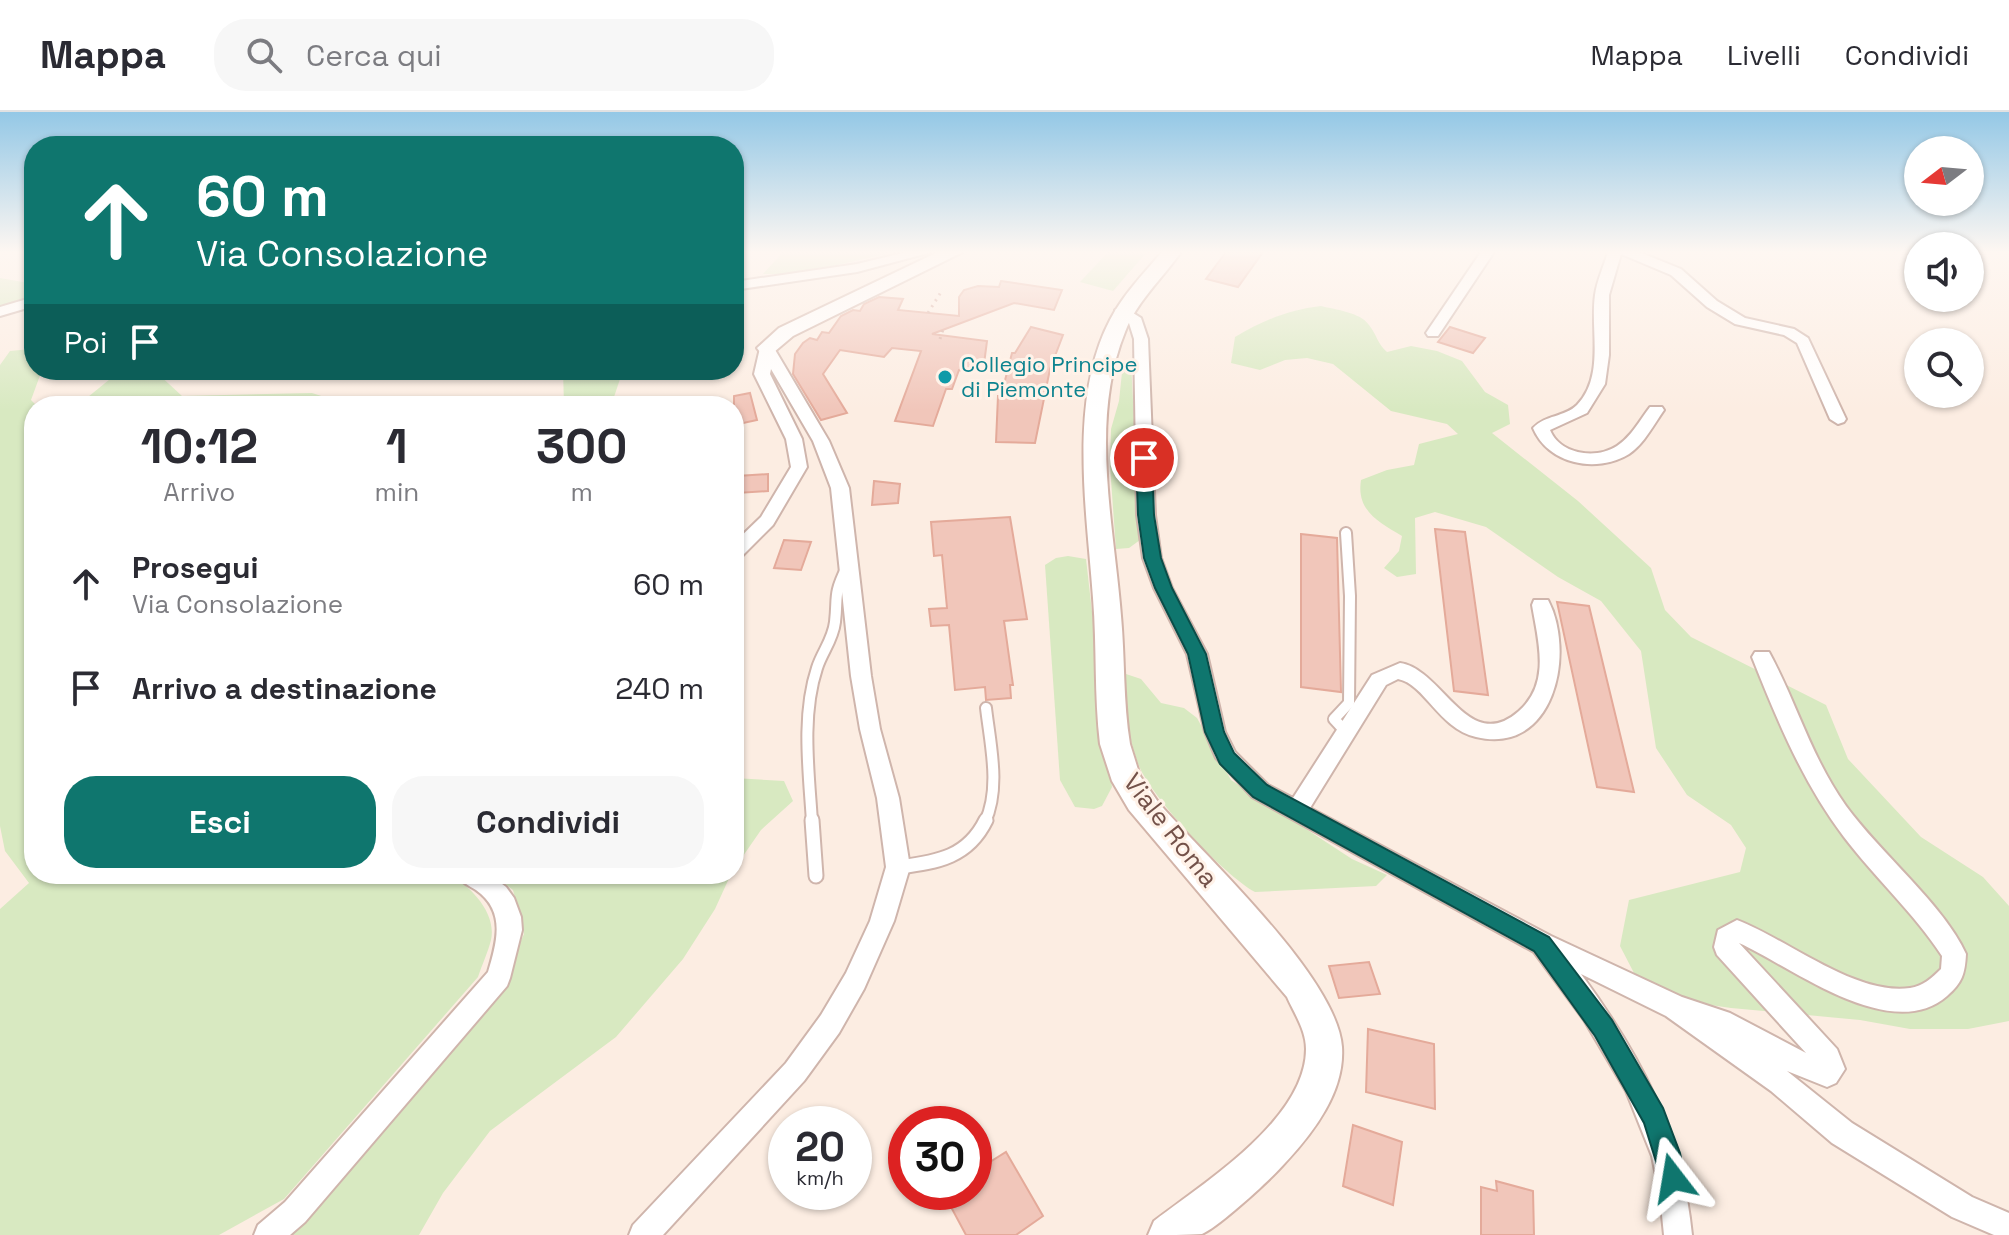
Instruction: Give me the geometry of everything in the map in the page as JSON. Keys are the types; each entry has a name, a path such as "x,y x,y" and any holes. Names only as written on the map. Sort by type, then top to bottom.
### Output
{"street":[{"path":"0,312 23,304"},
{"path":"744,544 767,521 799,467 794,439 762,374 767,348 786,332 844,304"},
{"name":"Viale Roma","path":"1127,304 1109,347 1098,399 1094,455 1096,513 1108,617 1115,749 1127,781 1151,814 1299,985 1314,1015 1324,1047 1322,1078 1308,1106 1254,1169 1168,1235"},
{"path":"1433,333 1452,304"},
{"path":"1602,304 1601,373 1585,406 1578,413 1541,428 1543,437 1551,446 1584,460 1609,456 1624,450 1656,410"},
{"path":"1713,304 1740,321 1796,334 1803,341 1838,419"},
{"path":"1122,310 1136,321 1141,339 1146,515 1152,558 1163,588 1197,654 1215,732 1227,758 1260,791 1542,944 1675,1007 1780,1082 1842,1133 1962,1207 2009,1227"},
{"path":"643,1235 795,1072 830,1024 855,981 882,921 898,867 888,798 870,729 847,568 840,488 833,465 767,348"},
{"path":"1297,810 1379,680 1391,672 1404,670 1461,723 1479,730 1506,731 1524,723 1543,697 1550,666 1541,605"},
{"path":"1675,1007 1712,1015 1806,1068 1827,1074 1832,1069 1828,1058 1736,959 1726,947 1727,938 1737,931 1764,941 1856,992 1883,1000 1929,995 1953,974 1954,954 1942,936 1852,831 1817,778 1788,724 1762,657"},
{"path":"268,1235 295,1212 498,978 510,939 507,908 488,884"},
{"path":"1542,944 1603,1028 1654,1117 1678,1204 1678,1235"}],"lane":[{"path":"1346,533 1350,596 1349,703 1334,719 1346,732"},
{"path":"816,876 808,755 810,703 817,666 827,650 835,623 835,592 847,568"},
{"path":"898,867 943,861 976,840 986,824 993,804 986,708"}],"path":[{"path":"928,313 933,304"},
{"path":"940,339 944,326"}],"green space":[{"path":"0,304 16,304 0,310"},
{"path":"1321,306 1360,317 1387,352 1411,346 1437,351 1462,361 1485,392 1508,405 1510,424 1492,433 1578,501 1651,568 1665,610 1691,637 1826,705 1848,759 1921,837 1983,877 2009,906 2009,1021 1968,1029 1910,1029 1860,1020 1731,1008 1669,999 1634,973 1620,946 1629,900 1740,872 1746,848 1731,825 1687,795 1656,748 1641,651 1601,601 1558,577 1486,527 1435,512 1415,518 1416,574 1397,577 1384,568 1399,551 1402,536 1366,508 1360,491 1361,480 1387,470 1414,465 1419,444 1458,434 1447,424 1391,411 1333,364 1307,358 1285,360 1260,370 1231,363 1235,337 1276,317"},
{"path":"24,350 24,380 38,380 32,396 24,396 24,876 5,851 0,826 0,365 10,351"},
{"path":"1131,361 1140,540 1129,548 1116,549 1110,466 1111,429 1119,401 1123,363"},
{"path":"109,380 165,380 182,396 89,396"},
{"path":"563,380 620,380 614,396 564,396"},
{"path":"312,393 321,396 182,396"},
{"path":"1056,558 1086,559 1112,787 1102,806 1094,809 1075,807 1060,780 1045,565"},
{"path":"1123,673 1141,679 1161,703 1184,708 1197,718 1231,780 1352,859 1387,875 1376,886 1255,892 1242,883 1191,835 1159,797 1139,766 1117,682"},
{"path":"744,779 784,781 793,801 761,830 744,855"},
{"path":"28,884 463,884 486,910 492,930 478,977 284,1199 219,1235 0,1235 0,909"},
{"path":"505,884 726,884 715,909 683,959 616,1037 490,1131 443,1193 419,1235 290,1235 502,984 524,934 513,890"}],"building":[{"path":"864,304 901,304 898,310 959,316 959,304 1010,304 932,334 987,341 984,364 973,363 971,371 959,370 952,389 946,389 933,426 895,421 921,351 892,348 884,357 840,350 823,374 847,413 821,420 793,374 795,354 803,343 810,338 817,340 822,332 829,333 841,316 853,310 860,311"},
{"path":"1022,304 1056,304 1054,310"},
{"path":"1031,327 1063,335 1050,369 1035,443 996,442 998,396 1001,396 1012,353 1015,353"},
{"path":"1450,327 1485,338 1473,353 1438,342"},
{"path":"750,393 757,420 744,423 744,396 734,396"},
{"path":"768,474 768,491 744,493 744,476"},
{"path":"874,481 900,484 898,503 872,505"},
{"path":"1010,517 1027,619 1004,621 1013,685 1010,685 1011,698 986,700 985,687 955,690 949,625 931,626 929,609 947,608 942,555 934,556 931,522"},
{"path":"1435,529 1465,532 1488,695 1454,691"},
{"path":"1301,534 1337,538 1341,692 1301,687"},
{"path":"784,540 811,542 801,570 774,568"},
{"path":"1557,602 1589,606 1634,792 1597,787"},
{"path":"1369,962 1380,994 1339,998 1329,966"},
{"path":"1368,1029 1434,1044 1435,1109 1366,1092"},
{"path":"1353,1125 1402,1142 1393,1205 1343,1186"},
{"path":"1006,1152 1043,1216 1016,1235 966,1235 953,1210 992,1210 992,1161"},
{"path":"1496,1181 1533,1191 1534,1235 1481,1235 1481,1187 1497,1191"}],"place":[{"name":"Collegio Principe di Piemonte","path":"945,377"}],"route":[{"path":"1144,458 1146,515 1152,558 1163,588 1197,654 1215,732 1227,758 1260,791 1542,944 1603,1028 1654,1117 1668,1153 1673,1178"}]}
